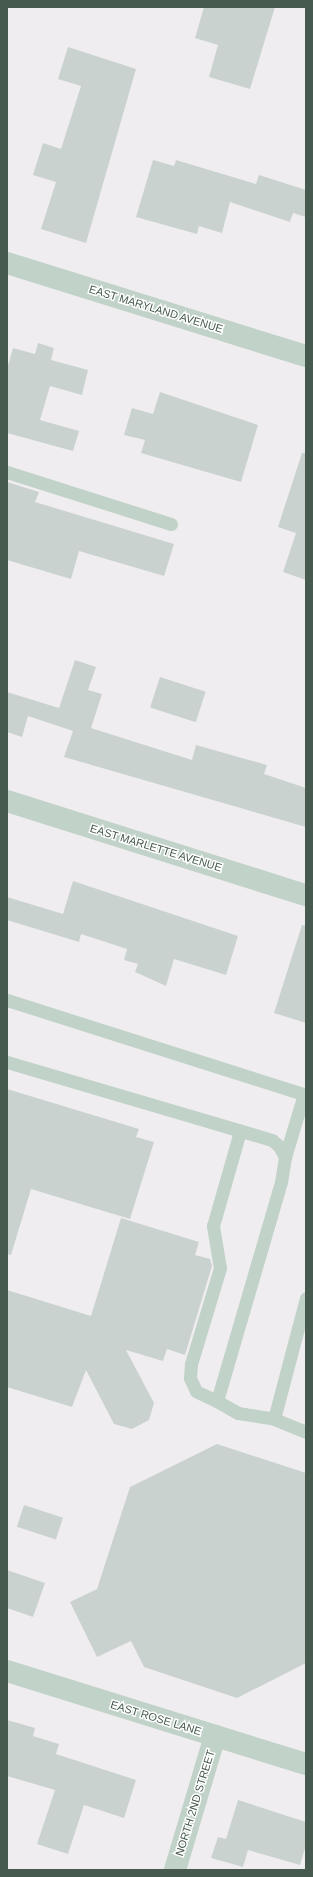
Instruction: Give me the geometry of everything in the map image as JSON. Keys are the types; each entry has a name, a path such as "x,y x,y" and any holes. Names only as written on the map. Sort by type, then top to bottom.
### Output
{"street":[{"name":"EAST MARYLAND AVENUE","path":"7,263 306,356"},
{"name":"EAST MARLETTE AVENUE","path":"7,801 306,895"},
{"name":"EAST ROSE LANE","path":"7,1671 306,1764"},
{"name":"NORTH 2ND STREET","path":"175,1870 215,1736"}],"lane":[{"path":"7,472 171,524"},
{"path":"7,1000 305,1095 285,1157 281,1182 217,1401"},
{"path":"7,1062 272,1140 285,1157"},
{"path":"240,1131 213,1226 220,1268 191,1364 190,1378 196,1391 238,1413 274,1419 306,1432"},
{"path":"274,1419 306,1298"}],"building":[{"path":"204,7 275,7 250,89 209,77 218,45 195,38"},
{"path":"68,47 136,69 86,243 41,229 56,182 33,175 43,143 61,149 81,86 58,79"},
{"path":"153,160 174,166 176,160 256,184 259,175 306,190 306,217 293,213 290,222 230,202 222,233 199,226 197,234 136,217"},
{"path":"38,343 54,348 51,360 88,370 82,395 50,386 40,420 79,431 73,451 7,433 7,369 13,348 35,354"},
{"path":"160,392 258,425 241,482 141,453 145,440 124,435 132,408 153,414"},
{"path":"302,453 306,453 306,580 283,572 296,533 278,527"},
{"path":"7,482 39,492 35,502 174,544 164,576 79,551 71,579 7,560"},
{"path":"75,660 96,667 88,690 102,694 91,728 192,760 196,745 267,765 264,774 306,788 306,827 64,757 73,731 28,716 22,737 7,732 7,692 59,708"},
{"path":"160,677 206,692 196,722 150,707"},
{"path":"73,881 238,936 226,975 174,959 166,986 135,972 138,964 124,960 127,949 81,934 79,942 7,920 7,897 63,914"},
{"path":"302,925 306,926 306,1023 274,1013"},
{"path":"7,1089 139,1129 136,1137 154,1142 130,1219 31,1189 11,1255 7,1254"},
{"path":"121,1218 199,1242 195,1255 210,1259 212,1266 185,1355 167,1349 163,1361 126,1350 154,1403 149,1420 132,1429 114,1424 86,1370 72,1407 7,1387 7,1290 91,1316"},
{"path":"217,1444 306,1473 306,1663 237,1698 144,1667 131,1641 97,1657 70,1602 97,1589 130,1487"},
{"path":"24,1505 63,1518 56,1540 17,1527"},
{"path":"7,1570 45,1583 33,1617 7,1608"},
{"path":"7,1720 35,1728 33,1736 59,1744 56,1754 136,1780 124,1818 84,1805 68,1854 37,1844 55,1790 7,1776"},
{"path":"238,1800 306,1822 306,1845 300,1865 248,1850 243,1867 211,1858 218,1837 226,1839"}]}
